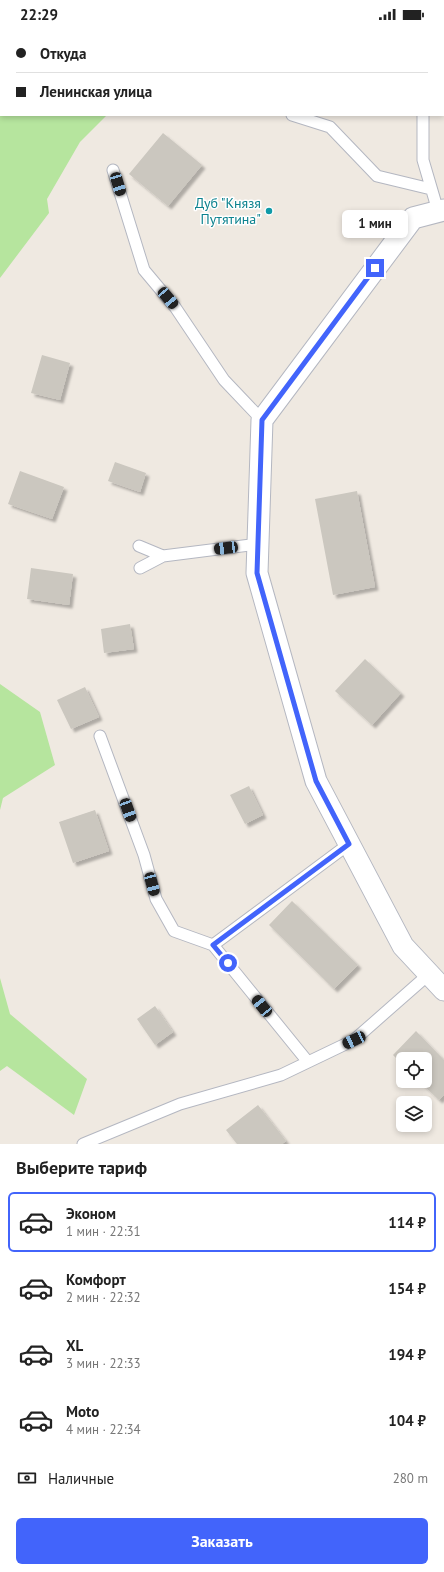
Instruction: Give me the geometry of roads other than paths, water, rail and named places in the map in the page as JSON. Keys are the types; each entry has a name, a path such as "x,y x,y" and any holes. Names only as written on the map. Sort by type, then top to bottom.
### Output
{"street":[{"path":"441,211 413,218 262,420 257,573 316,781 403,946 444,990"}],"lane":[{"path":"295,116 330,127 377,176 431,189"},
{"path":"423,116 423,160 431,189 441,211"},
{"path":"113,170 144,270 175,308 224,380 262,420"},
{"path":"140,568 163,556 258,544"},
{"path":"139,546 163,556"},
{"path":"100,736 144,855 156,899 174,931 213,945 308,1062"},
{"path":"213,945 349,844"},
{"path":"83,1144 180,1104 281,1075 354,1040 429,974"}],"place":[{"name":"Дуб \"Князя Путятина\"","path":"269,211"}]}
